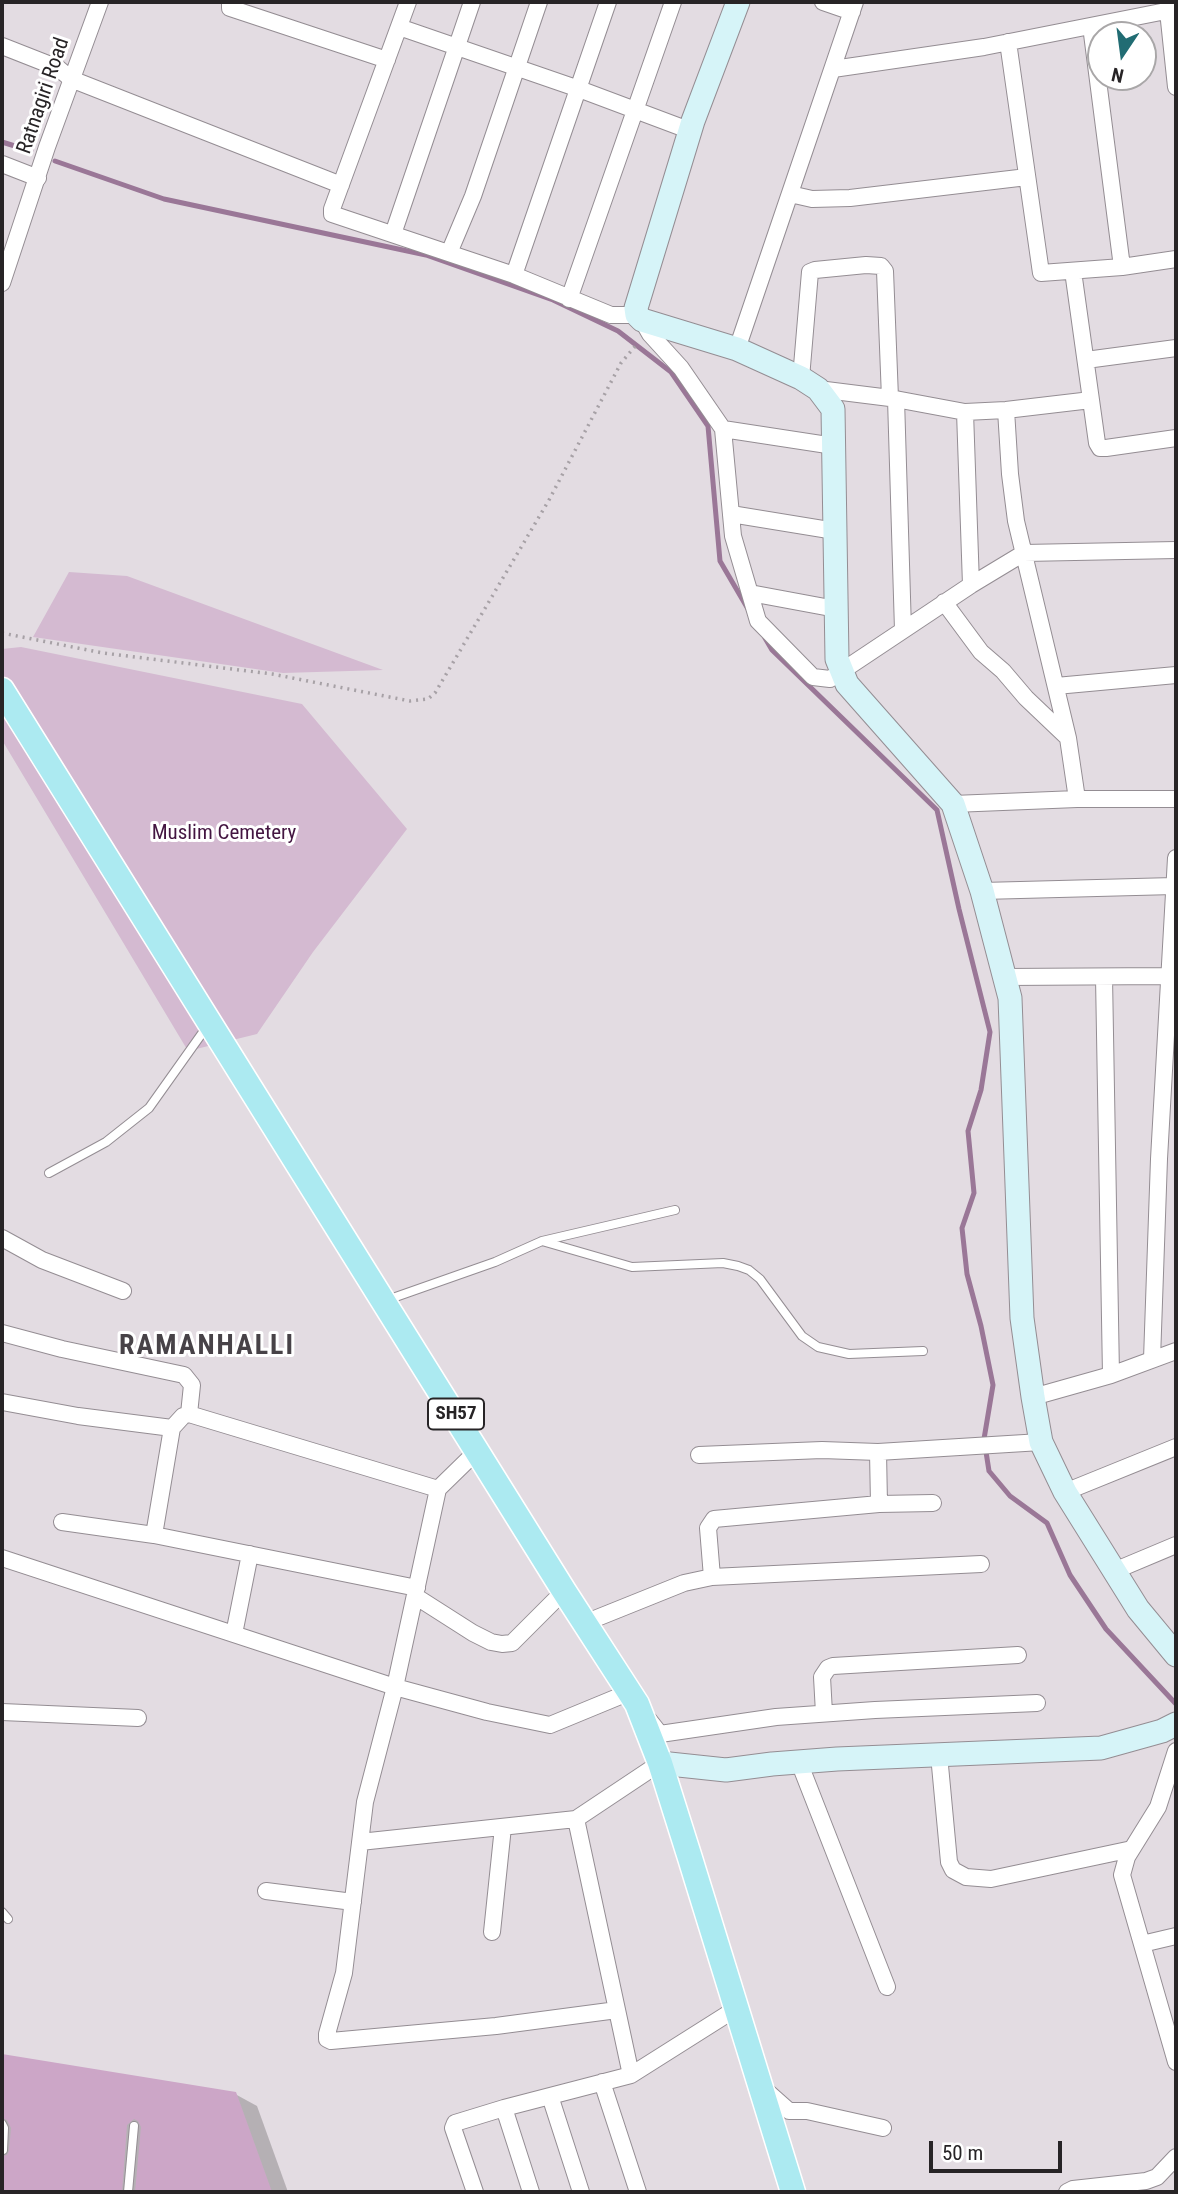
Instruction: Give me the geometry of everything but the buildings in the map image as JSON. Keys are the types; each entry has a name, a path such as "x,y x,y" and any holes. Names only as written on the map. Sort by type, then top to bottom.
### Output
{"main road":[{"name":"SH57","path":"2,690 634,1698 660,1763 793,2192"}],"street":[{"name":"Ratnagiri Road","path":"2,283 100,2"},
{"path":"230,2 230,8 387,60"},
{"path":"408,2 332,214 514,275 640,325 737,349 809,383 965,412 1091,400"},
{"path":"393,234 472,2"},
{"path":"449,253 472,196 539,2"},
{"path":"514,275 608,2"},
{"path":"569,299 673,2"},
{"path":"738,2 691,131 636,308 640,325 681,368 723,429 733,536 758,621 813,677 830,679 944,602 1024,554 1176,550"},
{"path":"737,349 854,7 822,2"},
{"path":"1116,21 1172,10 1176,86"},
{"path":"399,27 691,131"},
{"path":"832,69 1008,42 1087,27"},
{"path":"1008,42 1041,273 1122,268 1176,259"},
{"path":"2,46 58,68 71,79 341,185"},
{"path":"1099,91 1122,268"},
{"path":"2,164 38,178"},
{"path":"790,194 812,199 850,198 1027,177"},
{"path":"903,630 885,271 881,266 866,265 815,270 810,272 809,383 833,409 837,659 846,684 953,804 982,891 1010,998 1022,1318 1041,1441 1065,1492 1114,1571 1138,1609 1176,1655"},
{"path":"1073,271 1097,443 1100,448 1176,438"},
{"path":"1086,360 1176,348"},
{"path":"1006,410 1013,498 1068,738 1077,799"},
{"path":"965,412 971,585"},
{"path":"723,429 834,446"},
{"path":"731,514 835,531"},
{"path":"750,593 836,609"},
{"path":"944,602 981,652 1068,738"},
{"path":"1056,686 1176,675"},
{"path":"953,804 1077,799 1176,799"},
{"path":"1152,1359 1170,1073 1169,976 1176,858"},
{"path":"982,891 1174,886"},
{"path":"1004,977 1169,976"},
{"path":"1104,977 1111,1375"},
{"path":"2,1238 42,1260 123,1291"},
{"path":"2,1333 184,1376 192,1385 189,1414"},
{"path":"1033,1397 1111,1375 1176,1350"},
{"path":"2,1402 78,1416 172,1428"},
{"path":"154,1535 172,1428 183,1416 189,1414 438,1489"},
{"path":"699,1455 822,1450 877,1452 1041,1441"},
{"path":"1065,1492 1176,1447"},
{"path":"478,1450 438,1489 396,1687 365,1802 344,1973 327,2039 331,2041 496,2026 617,2010"},
{"path":"877,1452 880,1504"},
{"path":"712,1577 708,1528 714,1519 880,1504 933,1503"},
{"path":"62,1522 154,1535 416,1592 473,1633 502,1644 512,1643 567,1595 587,1622 676,1586 712,1577 981,1564"},
{"path":"1114,1571 1176,1545"},
{"path":"233,1634 250,1554"},
{"path":"2,1558 396,1687 487,1712 550,1725 634,1698 660,1734 776,1717 824,1713 1037,1703"},
{"path":"824,1713 822,1677 828,1668 833,1666 1018,1655"},
{"path":"2,1712 138,1718"},
{"path":"360,1842 576,1819 660,1763 726,1770 799,1762 1101,1748 1162,1731 1176,1724"},
{"path":"1176,1751 1157,1807 1123,1866 1122,1875 1176,2062"},
{"path":"939,1755 949,1862 953,1870 966,1877 992,1879 1132,1849"},
{"path":"799,1762 887,1987"},
{"path":"576,1819 631,2075"},
{"path":"492,1932 503,1827"},
{"path":"266,1891 353,1902"},
{"path":"1142,1944 1176,1936"},
{"path":"475,2192 453,2127 460,2120 631,2075 737,2008"},
{"path":"602,2082 638,2192"},
{"path":"760,2085 789,2111 807,2111 883,2128"},
{"path":"550,2096 581,2192"},
{"path":"503,2108 531,2192"},
{"path":"1157,2177 1176,2157"},
{"path":"785,2167 807,2192"},
{"path":"1066,2192 1176,2176"}],"lane":[{"path":"50,1173 106,1142 149,1108 210,1022"},
{"path":"385,1301 495,1262 542,1241 675,1210"},
{"path":"542,1241 632,1267 723,1263 738,1266 749,1270 760,1279 802,1336 818,1348 849,1354 923,1351"},
{"path":"2,2124 3,2150"},
{"path":"128,2192 134,2126"}],"path":[{"path":"2,633 103,653 272,674 410,701 428,699 435,693 549,500 629,351 640,325"}],"green space":[{"path":"69,572 127,576 383,670 283,673 33,637"},
{"name":"Muslim Cemetery","path":"21,647 302,704 407,829 313,952 257,1034 188,1051 2,740 2,649"}],"waterway":[{"path":"2,142 31,151"},
{"path":"55,161 164,199 426,255 553,300 618,331 671,372 708,426 720,561 748,609"},
{"path":"765,638 772,650 937,810 990,1032 981,1090 968,1131 974,1193 962,1228 967,1274 993,1385 984,1439 989,1471 1010,1496 1047,1523 1070,1575 1106,1629 1176,1704"}],"district":[{"name":"RAMANHALLI","path":"207,1347"}]}
